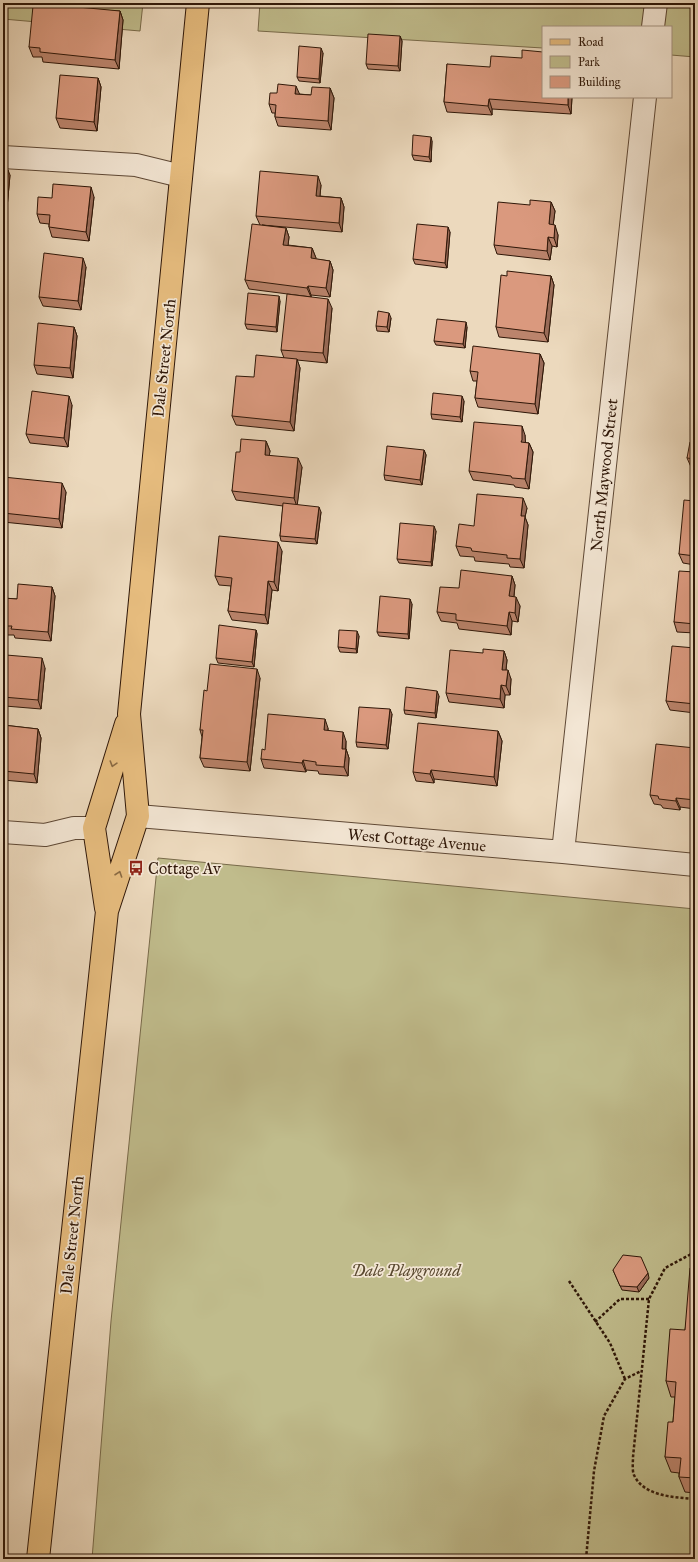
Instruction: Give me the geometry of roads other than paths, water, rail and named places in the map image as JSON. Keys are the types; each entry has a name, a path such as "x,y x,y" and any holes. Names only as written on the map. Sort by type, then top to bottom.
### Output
{"main road":[{"name":"Dale Street North","path":"38,1559 107,911 138,816 129,714 198,3"},
{"name":"Dale Street North","path":"107,911 94,828 129,714"}],"street":[{"path":"653,26 656,3"},
{"name":"North Maywood Street","path":"563,852 645,98"},
{"path":"3,157 136,165 181,176"},
{"name":"West Cottage Avenue","path":"138,816 563,852 695,865"},
{"path":"3,832 45,835 74,828 94,828"}],"place":[{"name":"Cottage Av","path":"136,868"}],"park label":[{"name":"Dale Playground","path":"406,1270"}]}
